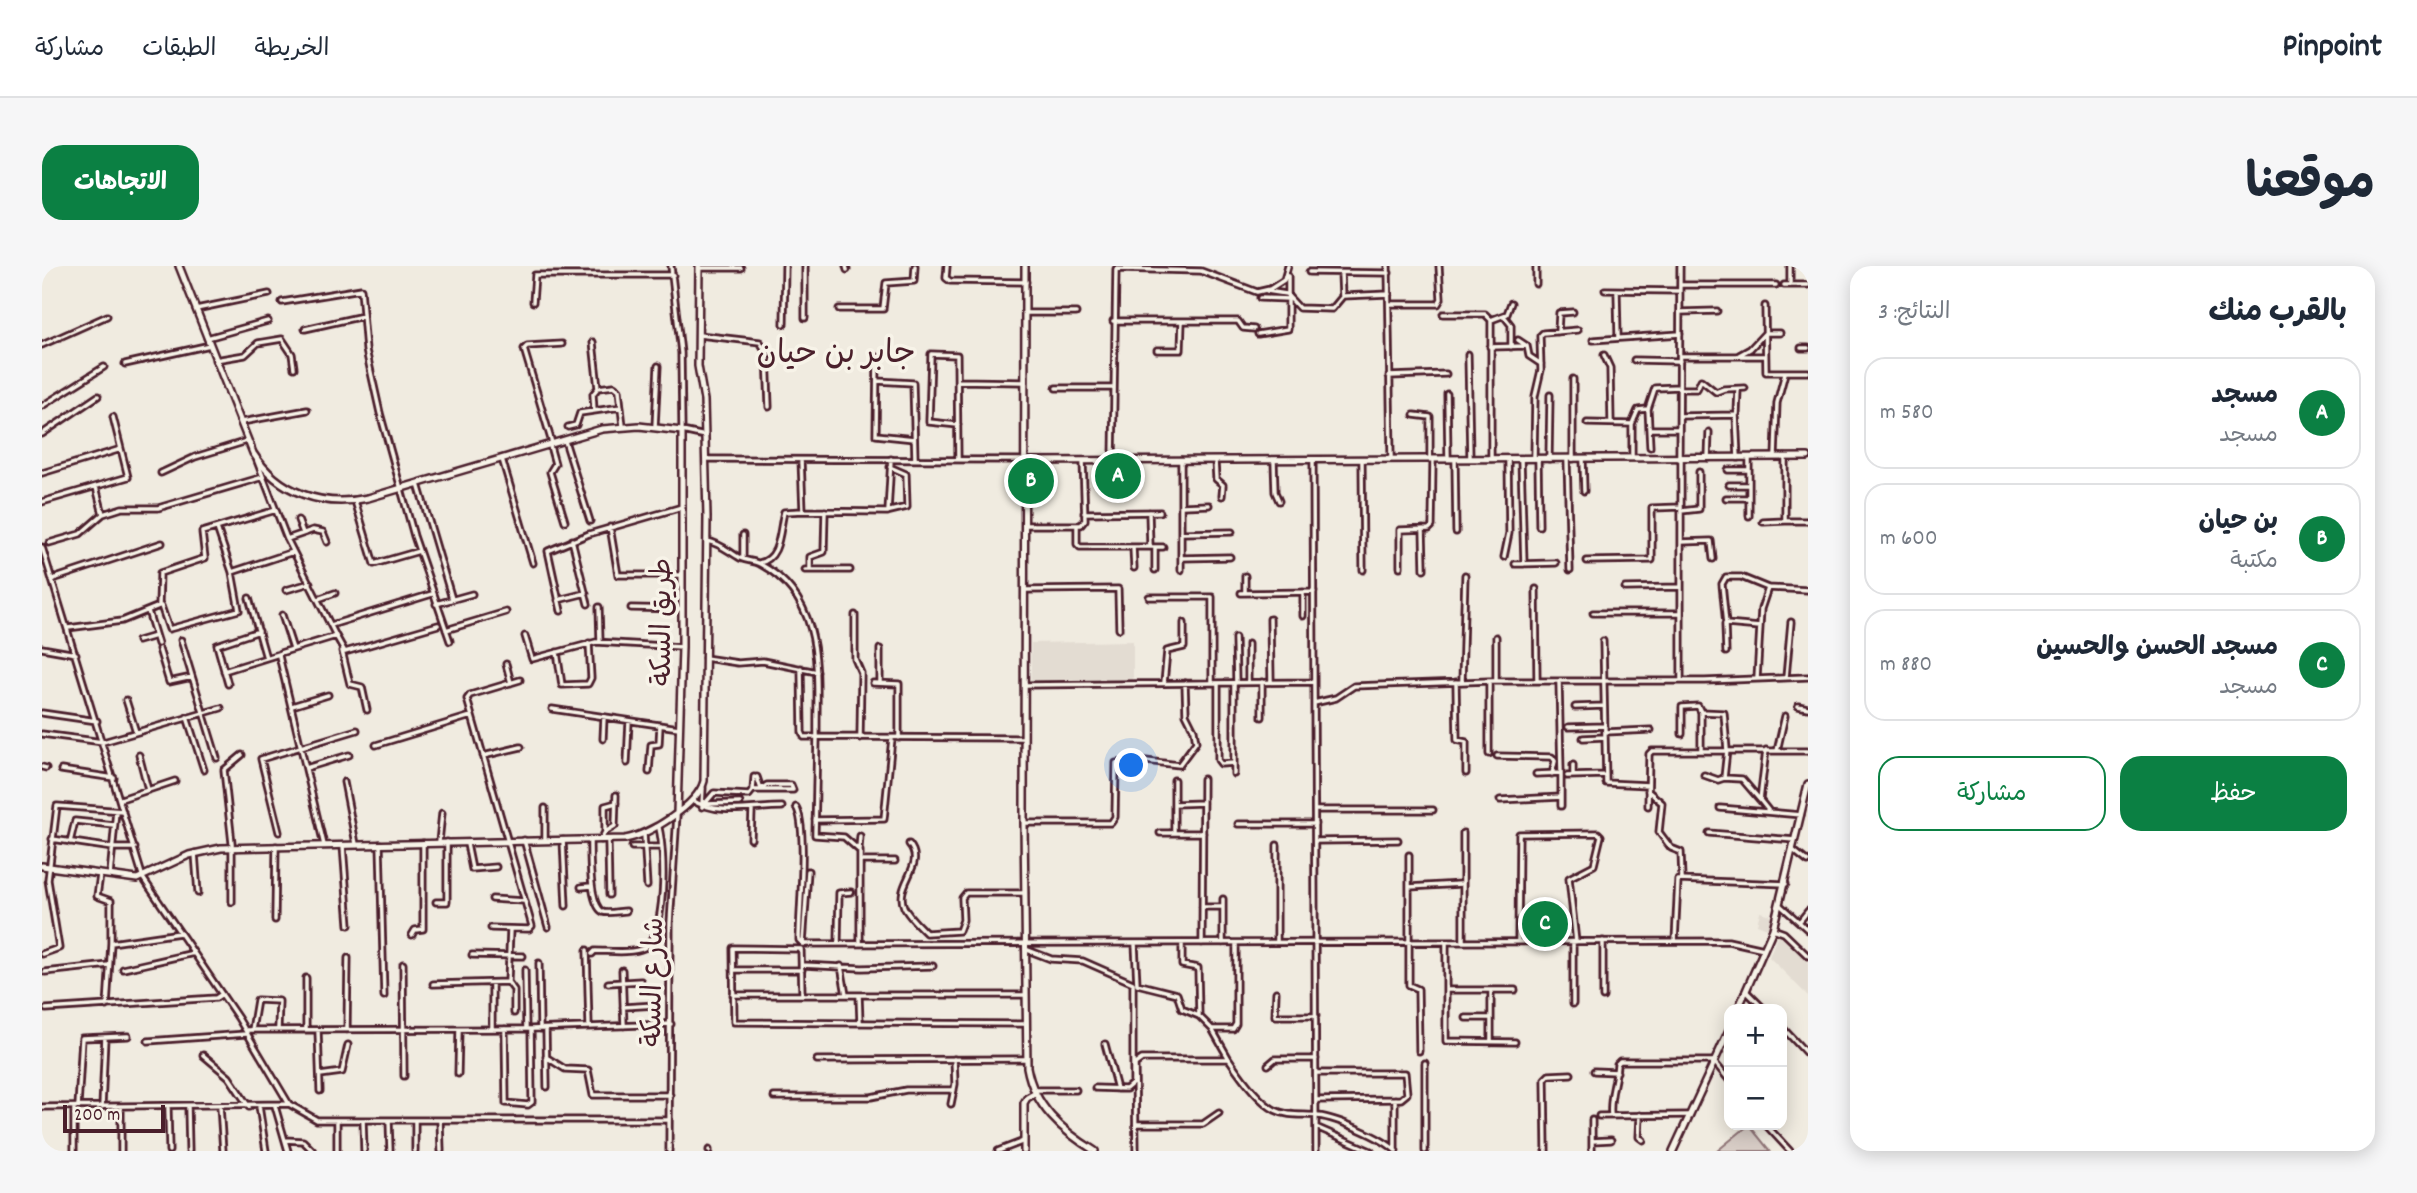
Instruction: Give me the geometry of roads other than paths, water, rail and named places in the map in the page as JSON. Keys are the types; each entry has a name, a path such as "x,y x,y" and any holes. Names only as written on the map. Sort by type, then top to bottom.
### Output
{"main road":[{"path":"179,266 247,441 257,459 276,480 303,495 334,502 355,501 564,439 623,426 681,431"},
{"path":"1026,266 1024,823 1027,1059 1036,1093 1059,1126 1095,1151"},
{"path":"45,866 143,878 195,853 232,847 605,840 644,834 659,828 677,813 703,786 707,541 699,267"},
{"name":"طريق السكة","path":"677,813 682,647 681,431"},
{"path":"1025,458 1808,457"},
{"path":"1026,469 1036,459"},
{"path":"1740,1004 1773,929 1801,816 1805,810 1808,784"},
{"path":"1673,1151 1724,1041"},
{"path":"1024,1151 1024,1107 1031,1081"},
{"path":"1027,1098 1036,1093"},
{"path":"1024,1107 1036,1093"}],"street":[{"path":"671,266 681,353 681,431 705,436"},
{"path":"784,324 785,266"},
{"path":"805,266 805,318"},
{"path":"839,309 883,309 885,284 914,281 915,266"},
{"path":"947,266 946,278 950,281 1026,282"},
{"path":"1388,266 1391,458"},
{"path":"1389,304 1438,304 1441,299 1439,266"},
{"path":"1536,266 1536,284"},
{"path":"1681,266 1681,681"},
{"path":"1790,266 1787,285 1808,285"},
{"path":"699,267 741,268"},
{"path":"1265,291 1284,280 1288,268"},
{"path":"1258,334 1287,331 1288,268"},
{"path":"1113,459 1115,270 1201,271 1254,292 1265,291 1289,297 1295,305 1303,308 1332,309 1342,297 1341,273"},
{"path":"1309,272 1389,273"},
{"path":"533,302 536,275 673,275"},
{"path":"1680,285 1776,285"},
{"path":"282,302 361,289 368,363 400,489 432,594 450,641"},
{"path":"1605,290 1680,292"},
{"path":"1617,291 1618,338"},
{"path":"196,309 269,294"},
{"path":"1342,297 1389,294"},
{"path":"1260,298 1289,297"},
{"path":"1491,320 1504,316 1511,303"},
{"path":"1765,306 1766,372 1808,372"},
{"path":"1558,332 1559,313 1573,312"},
{"path":"1680,312 1717,312"},
{"path":"1026,313 1076,313"},
{"path":"1443,314 1485,314 1491,320 1491,459"},
{"path":"42,345 107,316"},
{"path":"305,329 363,316"},
{"path":"1504,316 1511,325 1511,346"},
{"path":"207,338 268,321"},
{"path":"1113,321 1238,321 1243,328 1254,329"},
{"path":"1157,350 1181,350 1182,321"},
{"path":"1539,526 1535,396 1541,363 1541,334 1578,330"},
{"path":"1734,356 1750,349 1765,333 1780,333"},
{"path":"1592,340 1680,334"},
{"path":"699,335 760,342 767,354 769,407"},
{"path":"215,360 245,355 258,342 282,339 291,351 294,368"},
{"path":"1518,340 1527,346 1529,356 1541,363"},
{"path":"593,342 598,388 593,394 594,411"},
{"path":"562,344 527,346 524,349 551,443 555,464 550,472 565,521"},
{"path":"125,365 210,345"},
{"path":"1489,347 1527,346"},
{"path":"1801,348 1808,348"},
{"path":"958,425 929,422 930,354 956,353 958,381 958,425 958,460"},
{"path":"1468,354 1470,459"},
{"path":"1604,355 1610,368 1611,423"},
{"path":"1634,360 1765,356"},
{"path":"877,357 876,435 914,439"},
{"path":"655,427 658,366"},
{"path":"42,406 104,367"},
{"path":"1776,457 1777,403 1785,373"},
{"path":"1389,376 1446,374"},
{"path":"1570,570 1573,379"},
{"path":"1650,447 1648,409 1655,388 1696,389 1701,380 1716,392 1745,388"},
{"path":"877,381 912,383 915,459"},
{"path":"958,381 1026,382"},
{"path":"598,388 617,388 623,426"},
{"path":"1056,388 1113,388"},
{"path":"1738,389 1738,458"},
{"path":"1447,394 1456,532"},
{"path":"1549,459 1550,395"},
{"path":"42,434 98,396"},
{"path":"568,427 576,425 580,413 621,407"},
{"path":"1632,459 1632,424 1636,411 1648,409"},
{"path":"239,423 307,410"},
{"path":"1400,567 1400,530 1430,529 1433,521 1430,417 1414,415"},
{"path":"1679,416 1737,416"},
{"path":"42,502 130,477 113,417"},
{"path":"1587,423 1632,424"},
{"path":"1649,429 1679,429"},
{"path":"1708,458 1709,432"},
{"path":"564,439 590,521"},
{"path":"160,473 195,457 247,441"},
{"path":"42,473 121,449"},
{"path":"1785,457 1785,521"},
{"path":"706,459 1025,458"},
{"path":"1215,458 1216,479 1223,485 1222,496"},
{"path":"1313,458 1316,1151"},
{"path":"1362,458 1363,570"},
{"path":"1749,458 1749,516"},
{"path":"257,459 287,539 336,636 350,684 362,687 367,710"},
{"path":"502,459 533,563"},
{"path":"801,459 803,511"},
{"path":"888,512 891,459"},
{"path":"1026,524 1077,525 1084,520 1083,459"},
{"path":"1181,459 1181,570"},
{"path":"1274,459 1275,492 1279,501"},
{"path":"1504,557 1509,533 1508,459"},
{"path":"1521,459 1524,564"},
{"path":"1583,459 1584,491"},
{"path":"759,563 771,560 776,554 784,512 888,512 908,505 906,474 890,467"},
{"path":"1728,470 1749,470"},
{"path":"1587,561 1652,560 1652,508 1699,509 1699,472"},
{"path":"49,542 87,530 103,514 137,505 158,508 263,477"},
{"path":"418,484 452,599"},
{"path":"1729,485 1748,485"},
{"path":"96,487 103,514"},
{"path":"1726,498 1748,498"},
{"path":"355,501 374,564 419,551"},
{"path":"1182,506 1209,505"},
{"path":"561,611 547,553 572,540 610,527 682,507"},
{"path":"217,528 232,572 239,610 169,629 160,604 160,573 205,558 202,533 217,528 276,510"},
{"path":"825,511 824,552 810,557 807,570 850,570"},
{"path":"1149,512 1155,570"},
{"path":"1084,513 1160,512"},
{"path":"298,520 303,533"},
{"path":"1763,522 1808,521"},
{"path":"1077,525 1077,544 1080,547 1163,547"},
{"path":"610,527 618,575 681,575"},
{"path":"1423,529 1424,569"},
{"path":"287,539 320,530 327,542"},
{"path":"1182,533 1232,532"},
{"path":"743,535 743,559"},
{"path":"572,540 588,604"},
{"path":"707,541 743,559 759,563 791,591 803,609 817,644 814,835 844,837 859,849"},
{"path":"1681,542 1711,541 1713,559"},
{"path":"53,579 162,543"},
{"path":"42,547 143,878 222,994 289,1104 312,1119 669,1120"},
{"path":"1133,547 1134,568"},
{"path":"232,572 293,552"},
{"path":"1181,558 1230,558"},
{"path":"1515,564 1556,563"},
{"path":"1465,575 1457,740 1466,742 1465,773"},
{"path":"1245,576 1243,593 1314,592"},
{"path":"1726,652 1723,584 1726,577 1741,577 1768,588 1808,590"},
{"path":"286,590 310,583"},
{"path":"1625,588 1681,587"},
{"path":"1757,679 1761,609 1768,588"},
{"path":"1026,590 1118,589 1119,629"},
{"path":"1536,589 1537,681"},
{"path":"318,599 335,593"},
{"path":"558,600 586,593"},
{"path":"1303,593 1303,616"},
{"path":"331,625 432,594"},
{"path":"436,604 472,594"},
{"path":"1149,597 1212,597 1212,683"},
{"path":"249,598 266,658"},
{"path":"68,628 122,621 160,604"},
{"path":"599,607 600,642"},
{"path":"631,608 682,609"},
{"path":"148,611 169,681 191,677"},
{"path":"446,630 506,612"},
{"path":"1593,613 1681,612"},
{"path":"282,615 293,649"},
{"path":"855,615 855,659 861,673 860,738"},
{"path":"1270,620 1271,682"},
{"path":"1725,622 1733,626 1760,627"},
{"path":"1786,677 1791,622"},
{"path":"1164,683 1166,652 1184,647 1184,623"},
{"path":"342,651 438,625"},
{"path":"228,684 217,644 259,631"},
{"path":"138,641 155,636"},
{"path":"224,671 336,636"},
{"path":"526,636 531,659 600,642 682,647"},
{"path":"1496,637 1496,681"},
{"path":"1234,774 1235,638"},
{"path":"181,640 217,758"},
{"path":"1603,641 1606,775 1609,785 1648,785"},
{"path":"557,652 562,685 588,684 591,678 589,643"},
{"path":"1248,644 1248,682"},
{"path":"42,648 76,653"},
{"path":"880,649 880,683"},
{"path":"279,654 324,845"},
{"path":"705,658 738,663 763,661 817,671"},
{"path":"506,664 511,683"},
{"path":"801,668 802,733 806,737 1024,738"},
{"path":"1314,703 1336,698 1354,686 1459,681 1681,681 1808,677"},
{"path":"491,928 532,928 467,696 520,680"},
{"path":"1489,681 1489,754"},
{"path":"1559,681 1564,775 1561,806"},
{"path":"1218,682 1218,760 1220,764 1234,763"},
{"path":"1262,682 1262,717"},
{"path":"1024,685 1314,682"},
{"path":"873,683 899,684 899,738"},
{"path":"1024,823 1111,823 1115,817 1116,763 1146,761 1179,765 1195,742 1186,714 1185,683"},
{"path":"292,706 328,695"},
{"path":"126,700 136,732"},
{"path":"1575,707 1604,706"},
{"path":"1682,734 1682,707 1698,706 1701,712 1701,750"},
{"path":"1798,706 1808,708"},
{"path":"42,734 103,742 221,708"},
{"path":"552,709 679,728"},
{"path":"1701,712 1725,714 1727,750 1724,778"},
{"path":"42,713 97,721"},
{"path":"376,745 471,716"},
{"path":"1777,751 1785,716"},
{"path":"187,717 204,770"},
{"path":"603,739 604,717"},
{"path":"627,763 629,721"},
{"path":"649,772 651,746 659,744 660,725"},
{"path":"1568,727 1651,730"},
{"path":"279,832 260,762 268,755 302,748 357,730"},
{"path":"1583,738 1605,737"},
{"path":"815,820 884,819 892,738"},
{"path":"483,756 521,747"},
{"path":"1756,809 1766,750"},
{"path":"1648,806 1651,752 1808,751"},
{"path":"139,755 148,790"},
{"path":"232,902 232,847 224,771 242,755"},
{"path":"306,768 349,755"},
{"path":"1497,756 1552,757 1555,763 1552,774"},
{"path":"1573,765 1573,775"},
{"path":"61,770 114,778"},
{"path":"1536,774 1606,775"},
{"path":"1704,775 1718,780 1742,779 1768,810"},
{"path":"704,805 714,793 749,795 753,790 755,777 761,789"},
{"path":"1202,943 1203,779"},
{"path":"1174,780 1174,833"},
{"path":"121,799 175,781"},
{"path":"344,782 356,844"},
{"path":"703,786 704,805"},
{"path":"753,790 783,788"},
{"path":"1648,791 1662,803 1659,832 1671,848 1681,852 1682,879"},
{"path":"605,832 614,829 615,795"},
{"path":"1500,800 1561,797"},
{"path":"690,799 704,805 752,810 782,807"},
{"path":"609,895 605,806 616,803"},
{"path":"704,805 740,803"},
{"path":"1174,804 1203,803"},
{"path":"42,954 59,948 45,866 58,805 124,811"},
{"path":"796,807 800,820 803,888 799,940 803,944 838,942 1025,947 1408,941 1734,941 1766,950"},
{"path":"545,808 545,840"},
{"path":"1720,808 1768,810 1801,816"},
{"path":"110,875 116,810"},
{"path":"751,839 752,810"},
{"path":"1315,810 1433,810"},
{"path":"439,842 442,813"},
{"name":"شارع السكة","path":"669,1151 670,923 677,813"},
{"path":"70,842 75,821 114,825"},
{"path":"1238,824 1315,824"},
{"path":"592,954 595,951 639,949 654,939 660,924 659,828"},
{"path":"1518,941 1519,834 1598,832 1601,836 1594,865 1569,878 1575,942 1573,1003"},
{"path":"1160,833 1203,834"},
{"path":"1463,833 1463,942"},
{"path":"1709,833 1795,840"},
{"path":"644,834 647,886"},
{"path":"860,836 860,943"},
{"path":"52,839 113,848 135,848"},
{"path":"563,840 565,906"},
{"path":"590,840 591,886 602,912 626,911"},
{"path":"1315,841 1398,840"},
{"path":"524,841 548,927"},
{"path":"436,902 447,902 447,842"},
{"path":"467,842 472,869 496,867"},
{"path":"412,935 415,930 423,929 423,843"},
{"path":"343,844 349,925"},
{"path":"380,844 384,996"},
{"path":"909,844 913,849 914,867 903,892 903,906 926,933 959,931 963,920 962,898 966,893 1025,893"},
{"path":"1277,845 1277,943"},
{"path":"275,920 276,846"},
{"path":"632,847 661,847"},
{"path":"1793,850 1808,862"},
{"path":"195,853 198,893"},
{"path":"1409,855 1409,985 1418,989 1419,1051"},
{"path":"861,861 895,861"},
{"path":"803,888 808,871"},
{"path":"100,874 97,896 111,901 112,962 109,965 107,1006"},
{"path":"1675,941 1678,881 1682,879 1786,884"},
{"path":"1409,887 1461,884"},
{"path":"581,887 591,886"},
{"path":"838,942 839,893 851,892"},
{"path":"492,899 524,901"},
{"path":"1223,899 1223,943"},
{"path":"1780,905 1808,930"},
{"path":"1202,907 1223,907"},
{"path":"1800,921 1808,911"},
{"path":"510,929 508,982 514,990 514,1013"},
{"path":"1773,929 1784,933 1808,956"},
{"path":"111,943 180,933"},
{"path":"1446,942 1447,1042 1515,1042"},
{"path":"1603,942 1603,997"},
{"path":"1182,943 1182,965 1198,968 1199,1016"},
{"path":"1212,1029 1235,1027 1236,943"},
{"path":"1135,944 1137,984 1177,995 1180,1008 1199,1016 1212,1029 1239,1074 1274,1110 1331,1119 1387,1143 1395,1150"},
{"path":"802,995 801,948 735,947 734,1022 1026,1024"},
{"path":"1025,947 1051,959 1083,961 1133,983 1133,1083 1126,1089 1095,1088"},
{"path":"587,950 589,1026"},
{"path":"123,969 194,953"},
{"path":"472,955 523,956"},
{"path":"347,1030 348,958"},
{"path":"403,964 404,1076"},
{"path":"539,964 547,1087"},
{"path":"45,972 109,965"},
{"path":"841,966 846,995"},
{"path":"733,970 933,966"},
{"path":"505,1029 506,1103 528,1105 532,1102 525,970"},
{"path":"622,970 624,1026"},
{"path":"306,978 306,1030"},
{"path":"608,983 641,981"},
{"path":"433,984 508,982"},
{"path":"492,983 492,1029"},
{"path":"1446,990 1515,990"},
{"path":"1491,990 1491,1042"},
{"path":"1746,991 1759,1004"},
{"path":"1276,992 1275,1016 1316,1016"},
{"path":"46,1009 215,998 222,994"},
{"path":"733,995 1026,995"},
{"path":"859,995 860,1023"},
{"path":"252,1030 256,1001 277,1000 278,1030"},
{"path":"623,1007 656,1005"},
{"path":"1466,1018 1491,1018"},
{"path":"148,1041 252,1030 543,1029 671,1024"},
{"path":"318,1030 320,1091"},
{"path":"458,1074 459,1030"},
{"path":"1787,1032 1808,1055"},
{"path":"74,1151 82,1038 128,1036"},
{"path":"102,1107 105,1037"},
{"path":"1105,1044 1117,1089"},
{"path":"320,1075 342,1072 348,1045"},
{"path":"203,1055 229,1077 249,1107"},
{"path":"546,1057 565,1069 588,1070 593,1095 670,1095"},
{"path":"951,1104 954,1059"},
{"path":"817,1060 1027,1059"},
{"path":"1136,1151 1135,1064 1141,1059 1228,1059"},
{"path":"1268,1065 1275,1059 1316,1059"},
{"path":"1611,1115 1609,1095 1617,1083 1620,1060 1715,1062 1724,1074"},
{"path":"1424,1151 1425,1063"},
{"path":"1594,1071 1617,1072"},
{"path":"1316,1073 1405,1073 1406,1098 1316,1100"},
{"path":"1546,1151 1545,1079 1549,1076 1572,1074"},
{"path":"774,1097 871,1097 906,1090 954,1090"},
{"path":"1036,1093 1076,1090"},
{"path":"1395,1099 1395,1150"},
{"path":"42,1107 249,1107 289,1104"},
{"path":"259,1106 266,1151"},
{"path":"275,1106 288,1151"},
{"path":"121,1107 121,1151"},
{"path":"167,1107 169,1151"},
{"path":"188,1107 189,1151"},
{"path":"219,1107 223,1151"},
{"path":"1136,1124 1203,1124 1219,1113"},
{"path":"1640,1115 1639,1137 1643,1140"},
{"path":"1600,1116 1690,1115"},
{"path":"389,1119 390,1151"},
{"path":"1316,1125 1331,1119"},
{"path":"337,1120 337,1151"},
{"path":"363,1120 364,1151"},
{"path":"415,1120 415,1151"},
{"path":"440,1120 441,1151"},
{"path":"1592,1120 1592,1151"},
{"path":"1316,1125 1371,1151"},
{"path":"1771,1130 1790,1151"},
{"path":"285,1140 303,1142 313,1151"},
{"path":"1592,1141 1611,1140"},
{"path":"998,1151 1024,1141"}],"place":[{"name":"مسجد","path":"1118,476"},
{"name":"بن حيان","path":"1031,481"},
{"name":"مسجد الحسن والحسين","path":"1545,924"}],"district":[{"name":"جابر بن حيان","path":"836,351"}]}
